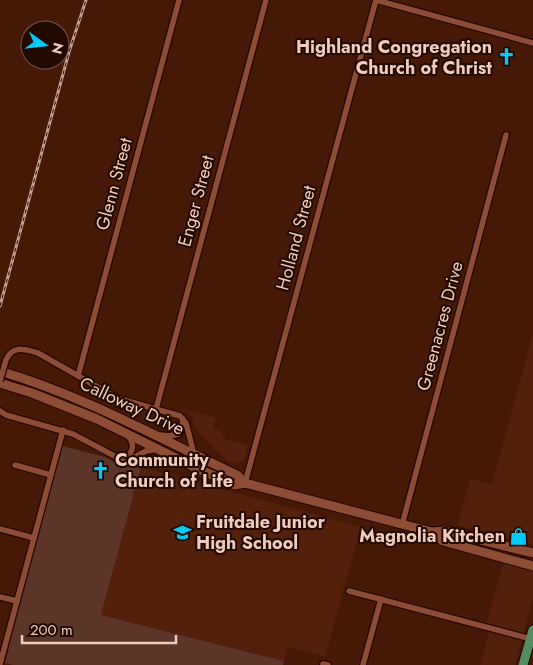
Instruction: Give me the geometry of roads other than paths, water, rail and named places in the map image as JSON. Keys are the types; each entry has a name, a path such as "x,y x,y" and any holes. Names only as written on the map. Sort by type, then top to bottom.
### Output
{"main road":[{"name":"Calloway Drive","path":"0,370 100,407 237,475 245,483"},
{"name":"Calloway Drive","path":"0,382 65,406 127,433 235,485 245,483 402,525 432,532 445,531 533,553"},
{"name":"Calloway Drive","path":"432,532 443,541 533,566"},
{"path":"523,665 532,635"}],"street":[{"name":"Glenn Street","path":"78,376 179,0"},
{"name":"Enger Street","path":"156,409 266,0"},
{"path":"376,0 533,43"},
{"name":"Holland Street","path":"245,483 376,0"},
{"name":"Greenacres Drive","path":"402,525 506,136"},
{"path":"0,382 6,360 11,352 20,348 44,355 116,398 177,415 183,419 188,430 194,454"},
{"path":"0,412 63,430 122,460 131,459 146,451 158,449"},
{"path":"154,434 169,436 179,434 183,419"},
{"path":"0,664 63,430"},
{"path":"122,460 129,456 133,449 133,443 127,433"},
{"path":"15,465 51,475"},
{"path":"0,529 34,538"},
{"path":"349,591 532,635"},
{"path":"0,597 17,601"},
{"path":"363,665 381,599"}],"railway":[{"path":"0,306 69,52 86,0"}],"place":[{"name":"Highland Congregation Church of Christ","path":"506,57"},
{"name":"Community Church of Life","path":"101,470"},
{"name":"Fruitdale Junior High School","path":"182,532"},
{"name":"Magnolia Kitchen","path":"519,536"}]}
